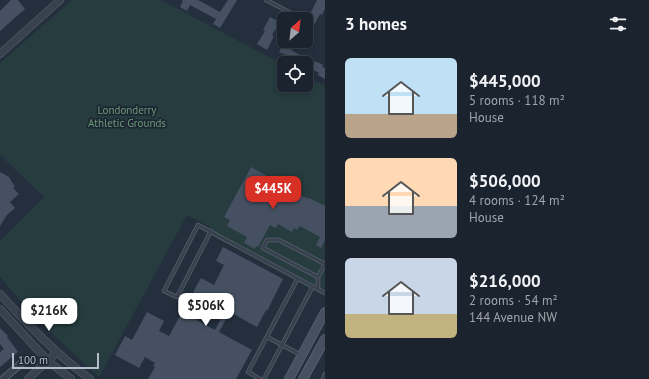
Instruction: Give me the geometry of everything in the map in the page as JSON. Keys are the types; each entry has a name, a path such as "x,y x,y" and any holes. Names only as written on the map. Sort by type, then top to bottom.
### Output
{"main road":[{"path":"289,379 325,312"},
{"path":"303,379 325,339"}],"street":[{"path":"0,54 59,0"},
{"path":"0,294 34,331 90,379"},
{"path":"0,309 48,361 71,379"},
{"path":"28,379 57,352"},
{"path":"2,377 24,361"}],"lane":[{"path":"266,0 289,12"},
{"path":"211,232 177,297 164,291 198,224 325,293"},
{"path":"258,256 267,240 279,240 325,264 318,277 318,289"},
{"path":"263,248 318,277"},
{"path":"260,379 248,372 298,278"},
{"path":"264,379 313,286"},
{"path":"267,337 302,356"},
{"path":"322,379 325,374"}],"green space":[{"name":"Londonderry Athletic Grounds","path":"72,0 161,0 277,61 277,92 313,92 313,80 325,86 325,289 322,295 218,239 208,226 187,215 99,377 33,316 0,277 0,241 44,197 0,155 0,63"}],"building":[{"path":"11,0 18,0 25,9 0,31 0,11"},
{"path":"181,0 198,0 220,12 228,0 237,0 220,28 213,24 216,19 190,5 187,11 180,7 183,1"},
{"path":"317,0 325,0 325,9 322,15 320,14 313,27 313,12 311,12"},
{"path":"270,17 277,20 277,27 272,35 274,36 267,50 257,44 265,31 263,30"},
{"path":"281,48 290,48 300,55 288,56 279,52"},
{"path":"315,61 323,65 322,67 325,68 325,79 318,75 319,73 313,70"},
{"path":"251,167 308,199 309,198 325,206 325,240 321,248 316,245 320,237 300,226 297,230 294,228 292,232 278,224 276,228 270,225 258,247 256,246 255,249 244,243 247,237 227,226 230,220 224,217"},
{"path":"0,172 9,177 15,187 13,188 19,194 10,202 15,208 7,215 0,226"},
{"path":"223,247 283,279 257,327 230,312 219,332 252,350 236,379 148,379 155,367 153,366 155,363 145,357 139,368 115,355 125,336 132,340 147,312 164,321 159,331 169,336 182,312 215,330 226,310 193,292 201,278 214,285 224,265 216,261"},
{"path":"0,328 8,336 7,337 18,352 0,367 0,352 4,349 0,344"}]}
